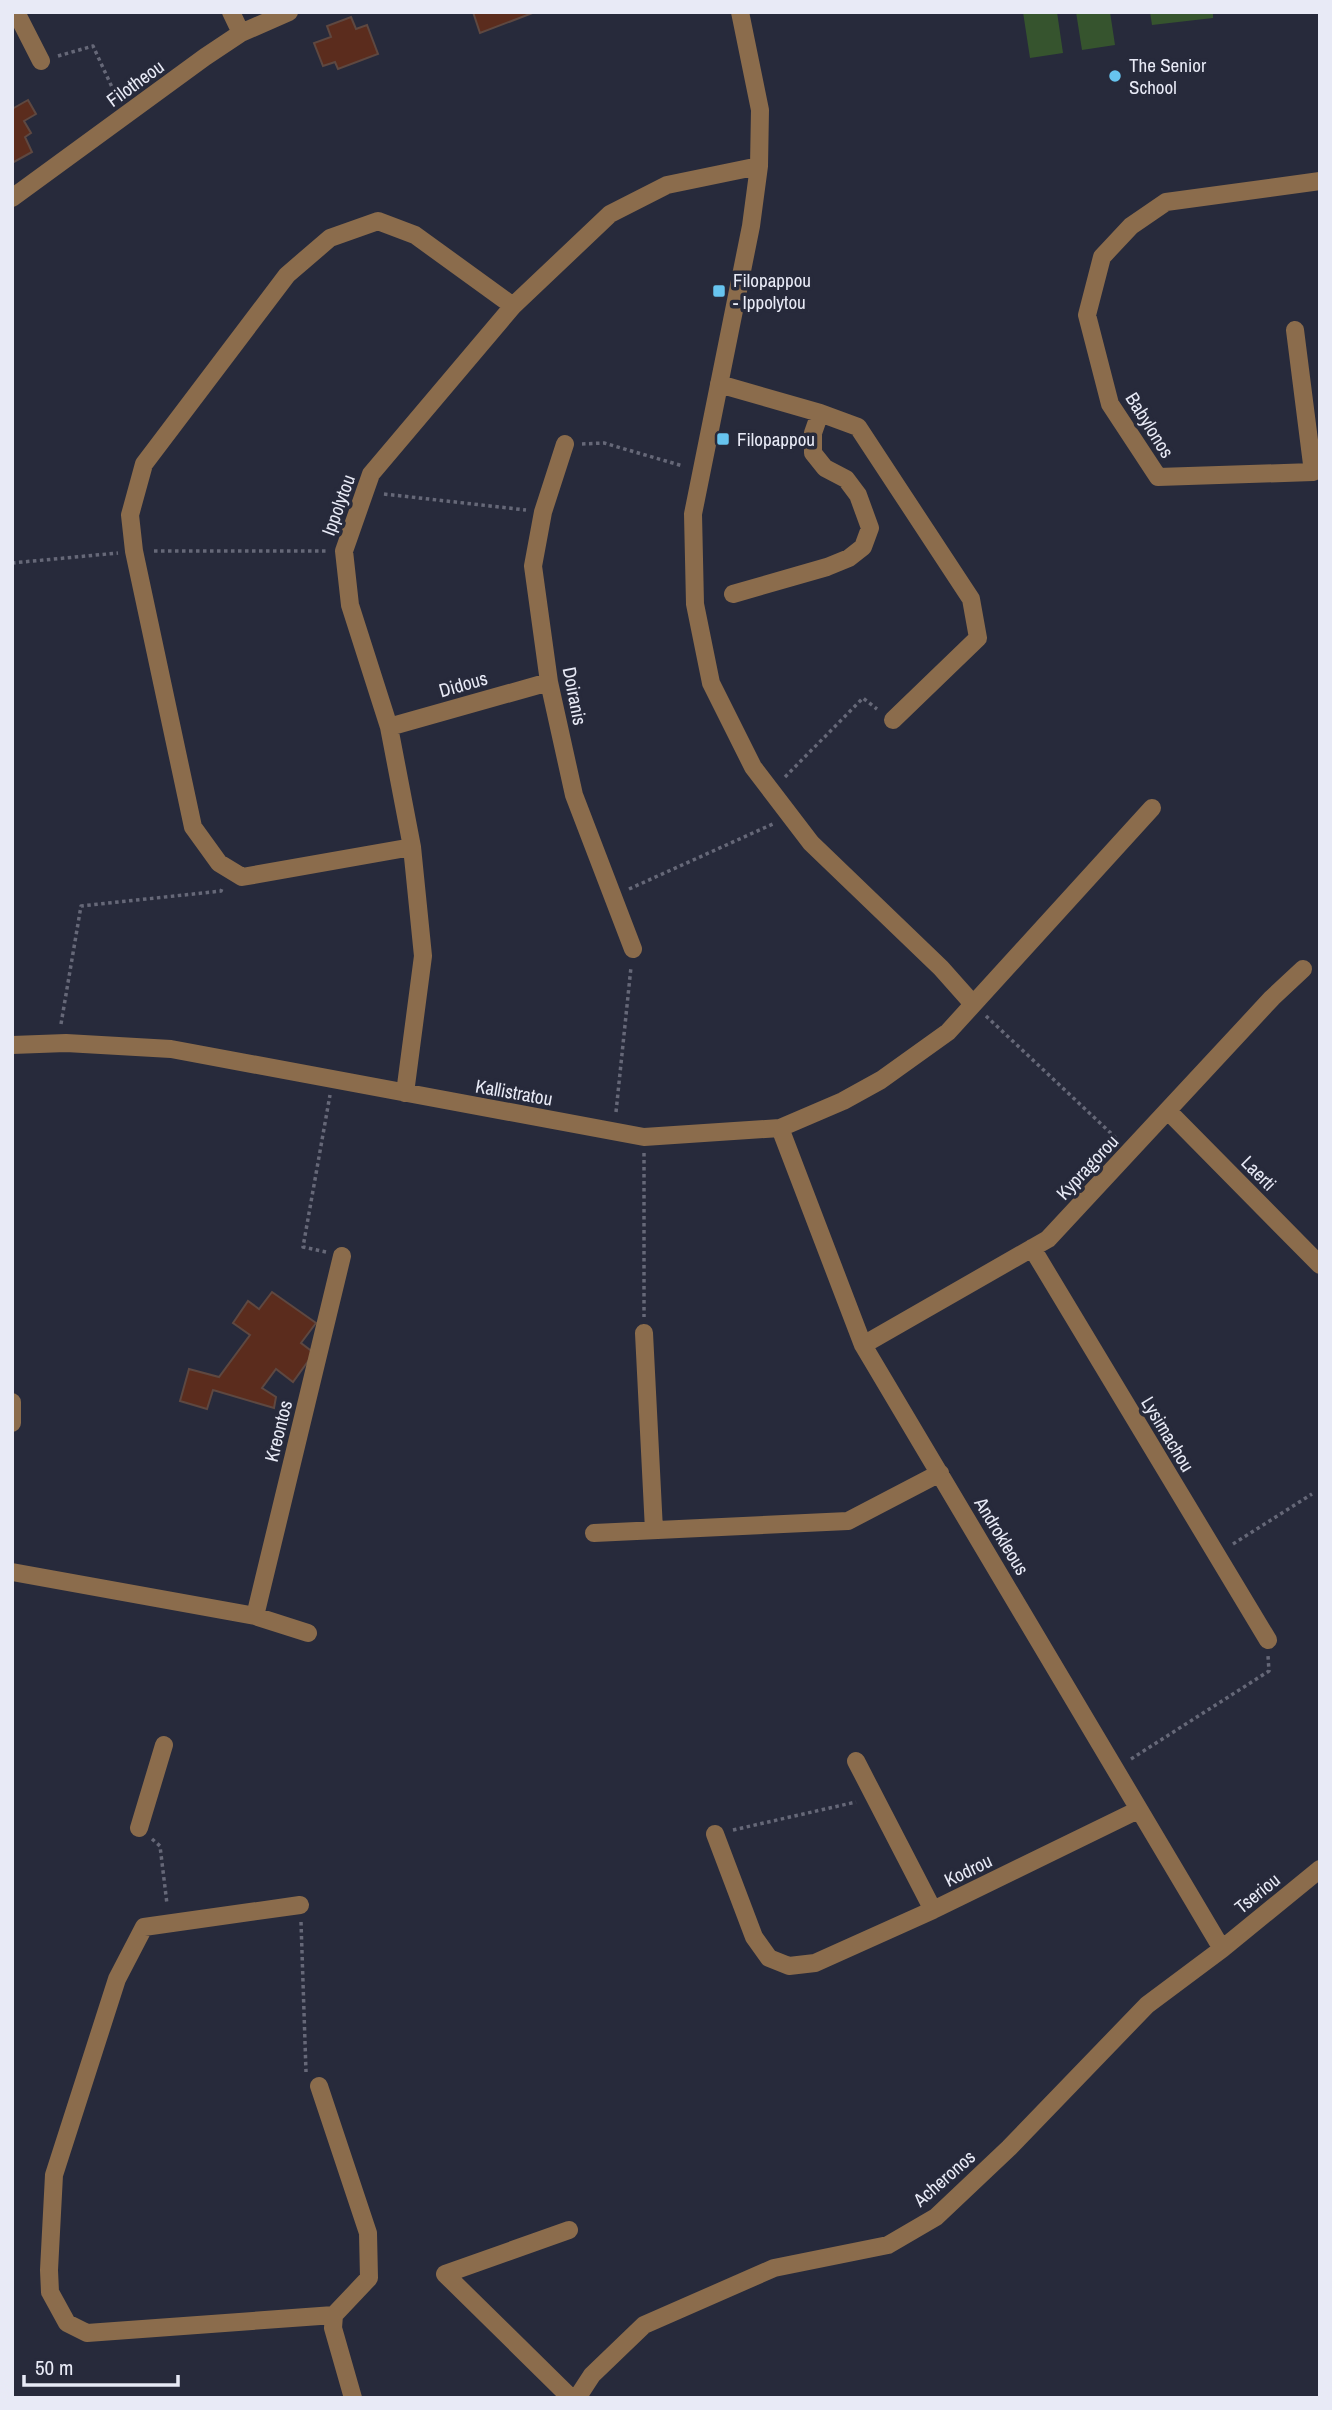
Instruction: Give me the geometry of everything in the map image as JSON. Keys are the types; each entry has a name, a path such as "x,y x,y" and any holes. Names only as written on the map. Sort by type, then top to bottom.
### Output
{"street":[{"path":"16,12 41,61"},
{"path":"231,12 242,33"},
{"name":"Filotheou","path":"12,198 242,33 289,12"},
{"path":"740,12 760,110 759,166 751,226 693,513 695,604 711,683 753,768 811,843 941,968 973,1004"},
{"name":"Ippolytou","path":"405,1093 423,956 412,847 389,727 350,605 344,551 371,474 513,306 610,214 667,185 759,166"},
{"name":"Babylonos","path":"1295,330 1313,472 1158,477 1110,404 1087,315 1102,257 1131,226 1166,202 1320,181"},
{"path":"412,847 242,877 219,863 193,827 134,551 130,514 144,464 287,275 331,238 378,221 415,234 513,306"},
{"path":"719,384 820,413 858,428 971,599 978,638 893,720"},
{"path":"733,594 827,567 849,558 863,547 870,528 858,495 846,479 825,468 813,453 813,433 820,413"},
{"name":"Doiranis","path":"565,444 542,512 533,566 549,682 574,795 633,949"},
{"name":"Didous","path":"389,727 549,682"},
{"name":"Kallistratou","path":"12,1045 58,1043 171,1049 644,1137 780,1128 843,1101 881,1080 948,1032 1152,808"},
{"name":"Kypragorou","path":"863,1345 1048,1239 1272,998 1303,969"},
{"name":"Laerti","path":"1168,1111 1320,1265"},
{"name":"Androkleous","path":"780,1128 863,1345 1222,1949"},
{"name":"Lysimachou","path":"1032,1248 1268,1640"},
{"name":"Kreontos","path":"255,1616 342,1256"},
{"path":"644,1333 654,1530"},
{"path":"12,1402 12,1423"},
{"path":"594,1533 848,1521 940,1473"},
{"path":"12,1572 255,1616 307,1633"},
{"path":"139,1828 164,1745"},
{"path":"856,1761 933,1910"},
{"name":"Kodrou","path":"715,1834 754,1937 769,1958 789,1966 815,1963 933,1910 1138,1810"},
{"name":"Tseriou","path":"1222,1949 1320,1869"},
{"path":"300,1905 144,1927 117,1979 54,2175 50,2292 66,2323 88,2333 334,2315"},
{"name":"Acheronos","path":"578,2398 592,2375 644,2325 774,2268 888,2245 936,2217 1009,2148 1147,2005 1222,1949"},
{"path":"319,2086 368,2233 369,2278 334,2315 333,2328 353,2398"},
{"path":"569,2230 445,2274 571,2398"}],"path":[{"path":"41,61 93,46 126,116"},
{"path":"565,444 604,443 701,472"},
{"path":"365,491 542,512"},
{"path":"12,562 134,551 344,551"},
{"path":"771,791 863,698 893,720"},
{"path":"611,897 791,817"},
{"path":"58,1043 81,906 220,891 232,871"},
{"path":"614,1132 633,949"},
{"path":"973,1004 1130,1151"},
{"path":"333,1080 303,1247 342,1256"},
{"path":"644,1137 644,1333"},
{"path":"1217,1555 1312,1493"},
{"path":"1115,1770 1269,1671 1268,1640"},
{"path":"715,1834 875,1798"},
{"path":"139,1828 160,1846 170,1924"},
{"path":"300,1905 306,2074 319,2086"}],"green space":[{"path":"1023,12 1057,12 1063,53 1030,58"},
{"path":"1076,12 1110,12 1115,45 1082,50"},
{"path":"1150,12 1213,12 1213,18 1152,25"}],"building":[{"path":"473,12 535,12 480,33"},
{"path":"351,17 356,29 367,25 378,54 338,69 335,62 323,66 314,43 331,37 327,26"},
{"path":"28,100 36,114 24,121 31,133 25,137 32,152 12,163 12,109"},
{"path":"272,1292 316,1323 301,1343 314,1353 293,1382 276,1369 262,1388 276,1397 274,1408 213,1390 207,1409 180,1401 189,1369 219,1377 250,1335 233,1323 248,1301 259,1309"}],"place":[{"name":"The Senior School","path":"1115,76"},
{"name":"Filopappou - Ippolytou","path":"719,291"},
{"name":"Filopappou","path":"723,439"}]}
